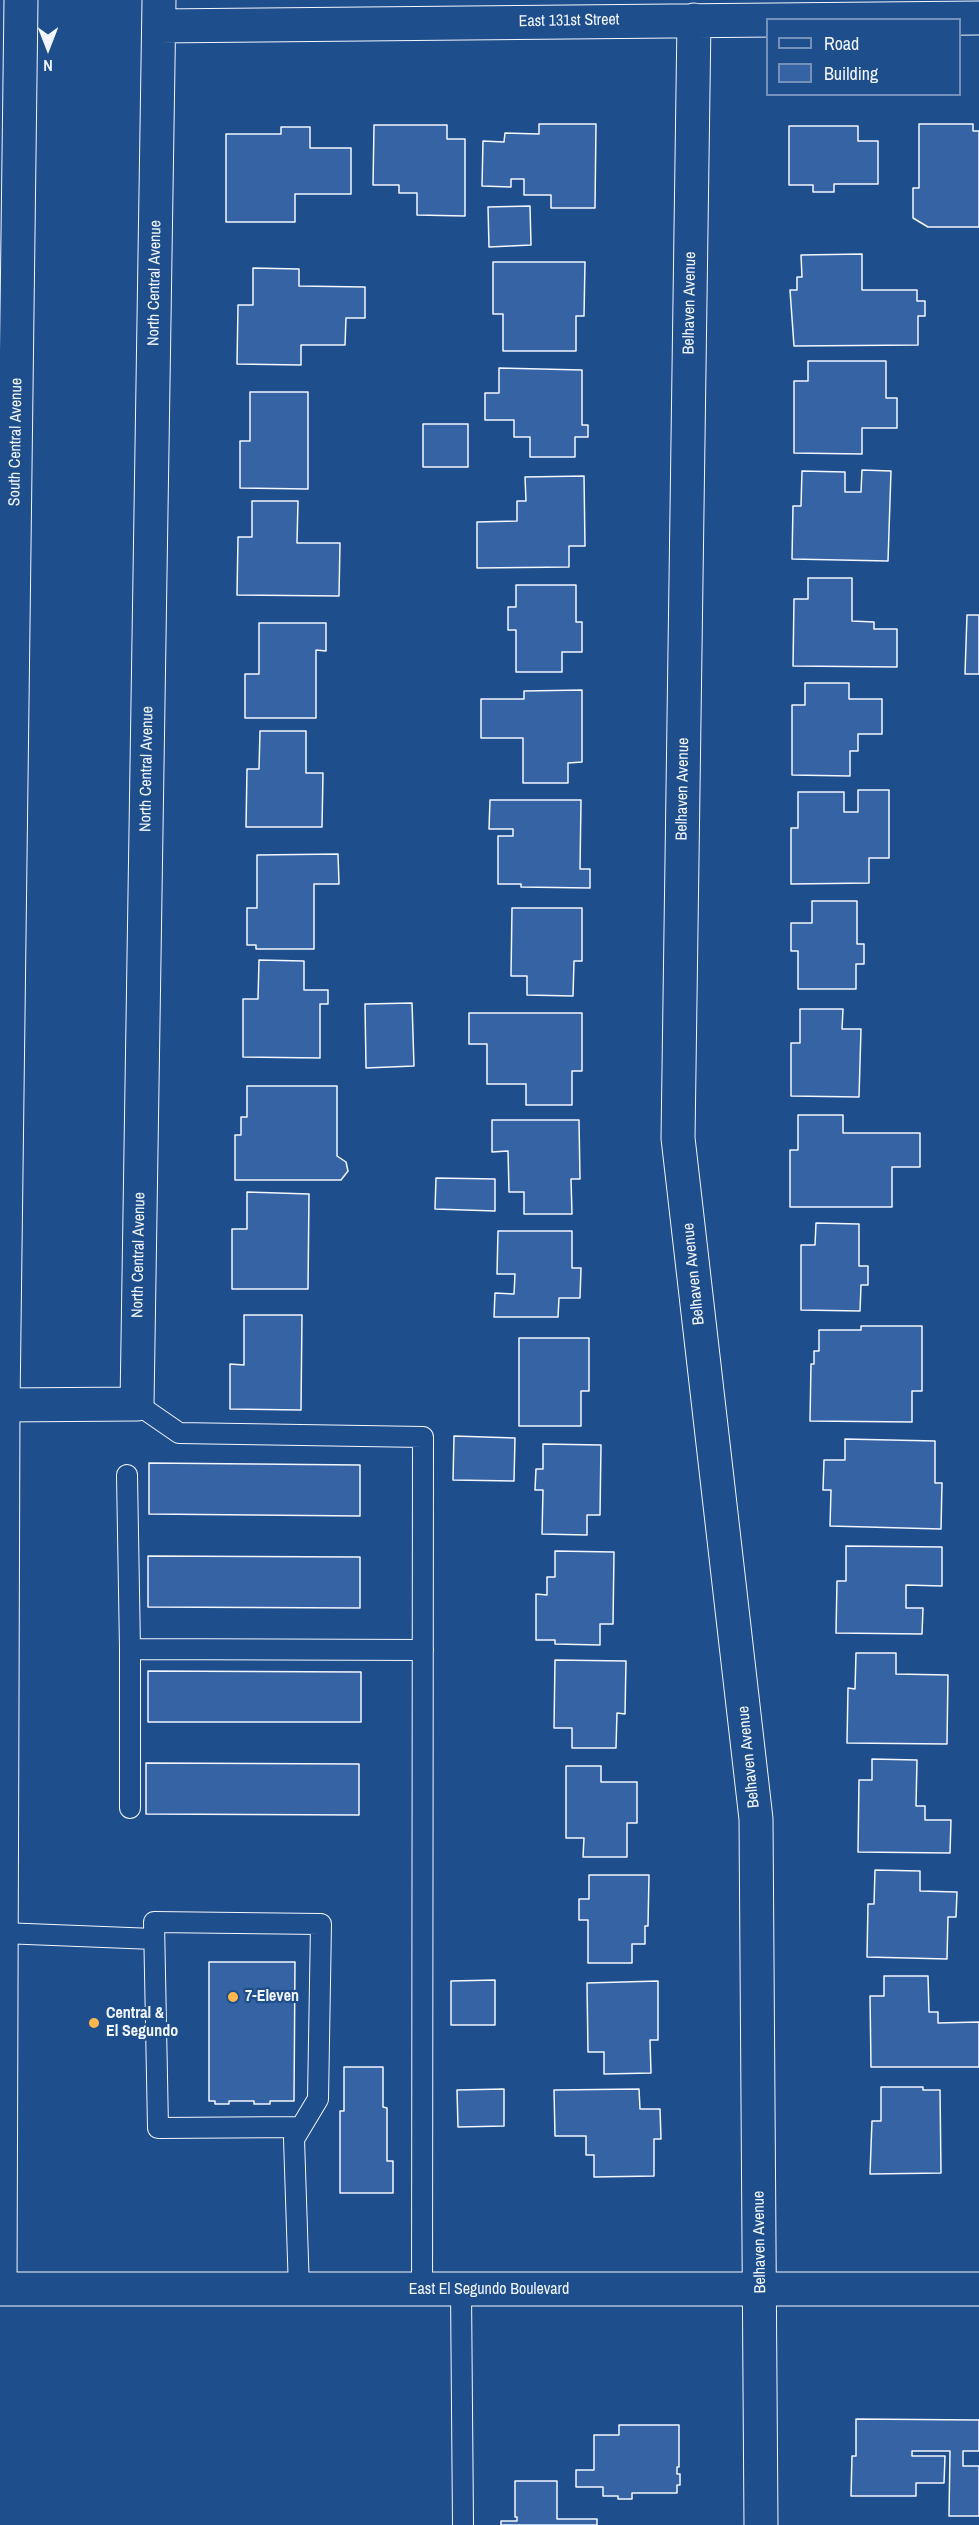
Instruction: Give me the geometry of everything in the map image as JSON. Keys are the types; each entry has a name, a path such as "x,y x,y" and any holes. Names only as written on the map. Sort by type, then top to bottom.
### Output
{"street":[{"name":"South Central Avenue","path":"0,2288 8,366 21,0"},
{"name":"East 131st Street","path":"159,13 766,19"},
{"name":"North Central Avenue","path":"137,1404 159,13"},
{"name":"East 131st Street","path":"961,18 979,18"},
{"name":"Belhaven Avenue","path":"694,20 678,1137 756,1819 761,2525"},
{"path":"3,1405 137,1404"},
{"name":"East El Segundo Boulevard","path":"0,2288 979,2289"}],"lane":[{"path":"137,1404 179,1433 423,1437 422,2290"},
{"path":"127,1475 130,1808"},
{"path":"130,1649 423,1650"},
{"path":"300,2290 294,2139 318,2099 321,1924 154,1922 158,2128 301,2127"},
{"path":"2,1933 154,1939"},
{"path":"461,2290 463,2525"}],"building":[{"path":"539,124 596,124 595,208 551,208 551,195 524,195 524,179 511,179 511,187 482,186 483,141 504,142 505,133 539,134"},
{"path":"919,124 973,124 973,131 979,131 979,227 928,227 913,218 913,188 919,188"},
{"path":"374,125 447,125 447,139 465,139 465,216 417,215 417,193 399,193 399,185 373,185"},
{"path":"789,126 858,126 858,141 878,141 878,184 834,184 834,192 813,192 813,185 789,185"},
{"path":"281,127 310,127 310,148 351,148 351,194 295,194 295,222 226,222 226,134 281,134"},
{"path":"530,206 531,245 489,247 488,207"},
{"path":"862,254 862,290 917,290 917,301 925,301 925,316 918,316 918,345 794,346 790,290 797,290 797,277 802,277 801,255"},
{"path":"493,262 585,262 584,316 576,316 576,351 503,351 503,314 493,314"},
{"path":"253,268 299,269 299,286 365,287 365,318 346,318 345,345 301,345 301,365 237,364 238,305 253,305"},
{"path":"808,361 886,361 886,398 897,398 897,428 862,428 862,454 794,453 794,381 808,381"},
{"path":"499,368 582,370 582,425 588,425 588,437 575,437 575,457 530,457 530,437 514,437 514,420 485,420 485,393 499,393"},
{"path":"250,392 308,392 308,489 240,488 240,441 250,441"},
{"path":"423,424 468,424 468,467 423,467"},
{"path":"862,470 891,471 888,561 792,559 793,506 801,506 802,471 845,472 845,492 861,492"},
{"path":"584,476 585,546 569,546 569,567 477,568 477,522 517,521 517,501 526,501 525,477"},
{"path":"252,501 298,501 297,543 340,543 339,596 237,595 238,537 252,537"},
{"path":"808,578 852,578 852,621 874,622 874,629 897,629 897,667 793,666 794,599 808,599"},
{"path":"516,585 576,585 576,622 582,622 582,652 562,652 562,672 516,672 516,630 508,630 508,607 516,607"},
{"path":"967,615 979,615 979,674 965,674"},
{"path":"259,623 326,623 326,651 316,650 316,718 245,718 245,674 259,674"},
{"path":"805,683 849,683 849,699 882,699 882,734 858,734 858,751 850,751 850,776 792,775 792,705 805,705"},
{"path":"582,690 582,762 568,763 568,783 523,783 523,738 481,738 481,699 524,699 524,691"},
{"path":"260,731 306,731 306,773 323,773 322,827 246,827 247,769 259,769"},
{"path":"858,790 889,790 889,858 869,858 869,883 791,884 791,828 798,828 798,792 844,792 844,812 858,812"},
{"path":"490,800 581,800 580,869 590,869 590,888 521,887 521,884 498,884 498,836 513,836 513,829 489,829"},
{"path":"338,854 339,884 314,884 314,949 256,949 256,945 247,945 247,908 257,908 257,855"},
{"path":"812,901 857,901 857,944 864,944 864,964 856,964 856,989 798,989 798,951 791,951 791,923 812,923"},
{"path":"512,908 582,908 582,961 574,961 573,996 527,995 527,976 511,976"},
{"path":"259,960 304,961 304,990 328,990 328,1004 320,1004 320,1058 243,1057 243,999 258,999"},
{"path":"412,1003 414,1066 366,1068 365,1004"},
{"path":"800,1009 843,1009 842,1029 861,1029 859,1097 791,1096 791,1043 800,1043"},
{"path":"469,1013 582,1013 582,1071 572,1071 572,1105 526,1105 526,1084 487,1084 487,1044 469,1044"},
{"path":"247,1086 337,1086 337,1156 346,1162 348,1171 341,1180 235,1180 235,1135 241,1135 241,1117 247,1117"},
{"path":"798,1115 843,1115 843,1133 920,1133 920,1167 892,1167 892,1207 790,1207 790,1150 798,1150"},
{"path":"492,1120 579,1120 580,1179 571,1179 572,1214 524,1214 524,1192 509,1192 508,1151 492,1152"},
{"path":"436,1178 495,1179 495,1211 435,1209"},
{"path":"247,1192 309,1194 308,1289 232,1289 232,1229 247,1229"},
{"path":"816,1223 859,1224 859,1266 868,1266 868,1285 861,1285 860,1311 801,1310 801,1245 815,1245"},
{"path":"498,1231 572,1231 572,1268 581,1268 580,1298 559,1298 558,1317 494,1317 495,1293 514,1294 515,1274 497,1274"},
{"path":"244,1315 302,1315 301,1410 230,1409 230,1364 244,1365"},
{"path":"861,1326 922,1326 922,1391 912,1391 912,1422 810,1421 811,1364 814,1364 814,1351 819,1351 819,1330 861,1330"},
{"path":"519,1338 589,1338 589,1391 581,1391 581,1426 519,1426"},
{"path":"454,1436 515,1438 514,1481 453,1480"},
{"path":"845,1439 935,1441 935,1483 942,1483 941,1529 830,1526 831,1490 823,1490 824,1460 845,1460"},
{"path":"543,1444 601,1445 600,1515 587,1515 587,1535 542,1534 543,1490 535,1490 536,1469 543,1469"},
{"path":"149,1463 360,1465 360,1516 149,1514"},
{"path":"846,1546 942,1547 942,1586 906,1585 906,1608 923,1608 922,1634 836,1633 837,1581 846,1581"},
{"path":"555,1551 614,1552 613,1624 600,1624 600,1645 555,1644 555,1640 536,1640 536,1594 547,1595 547,1577 555,1577"},
{"path":"148,1556 360,1557 360,1608 148,1607"},
{"path":"856,1653 896,1653 896,1674 948,1675 947,1744 847,1743 848,1688 855,1689"},
{"path":"555,1660 626,1661 625,1714 617,1713 616,1748 572,1748 572,1728 554,1728"},
{"path":"148,1671 361,1672 361,1722 148,1722"},
{"path":"872,1759 917,1760 916,1806 925,1806 925,1820 951,1820 950,1853 858,1852 859,1780 872,1780"},
{"path":"146,1763 359,1764 359,1815 146,1814"},
{"path":"566,1766 601,1766 601,1782 637,1782 637,1823 627,1823 627,1857 583,1857 584,1838 566,1838"},
{"path":"875,1870 920,1871 920,1891 957,1892 956,1917 948,1917 947,1959 867,1957 868,1904 874,1904"},
{"path":"589,1875 649,1875 648,1926 645,1926 645,1944 632,1944 632,1963 588,1963 588,1920 579,1920 579,1899 589,1899"},
{"path":"209,1962 295,1962 294,2101 254,2104 254,2101 229,2101 229,2104 215,2104 215,2101 209,2101"},
{"path":"884,1976 928,1976 929,2012 938,2012 938,2023 979,2022 979,2067 871,2067 870,1996 884,1996"},
{"path":"495,1980 495,2025 451,2025 451,1981"},
{"path":"658,1981 658,2040 650,2040 651,2073 604,2074 604,2052 588,2052 587,1983"},
{"path":"344,2067 383,2067 383,2107 387,2108 387,2161 393,2161 393,2193 340,2193 340,2111 344,2111"},
{"path":"881,2087 923,2087 923,2090 940,2090 941,2173 870,2174 872,2121 881,2121"},
{"path":"504,2089 504,2126 458,2127 457,2090"},
{"path":"639,2089 640,2109 660,2109 661,2139 654,2139 654,2176 594,2177 594,2155 586,2155 586,2136 555,2136 554,2090"},
{"path":"856,2419 979,2420 979,2451 963,2451 963,2466 979,2466 979,2516 949,2516 950,2451 912,2451 912,2456 945,2456 944,2483 916,2483 916,2496 851,2496 852,2456 856,2456"},
{"path":"619,2425 679,2425 677,2474 680,2474 680,2485 677,2485 677,2493 632,2493 632,2499 618,2499 618,2496 603,2496 603,2487 576,2487 576,2470 594,2470 594,2435 619,2435"},
{"path":"515,2481 557,2481 557,2519 597,2519 597,2525 501,2525 501,2521 517,2521"}],"place":[{"name":"7-Eleven","path":"233,1997"},
{"name":"Central & El Segundo","path":"94,2023"}]}
